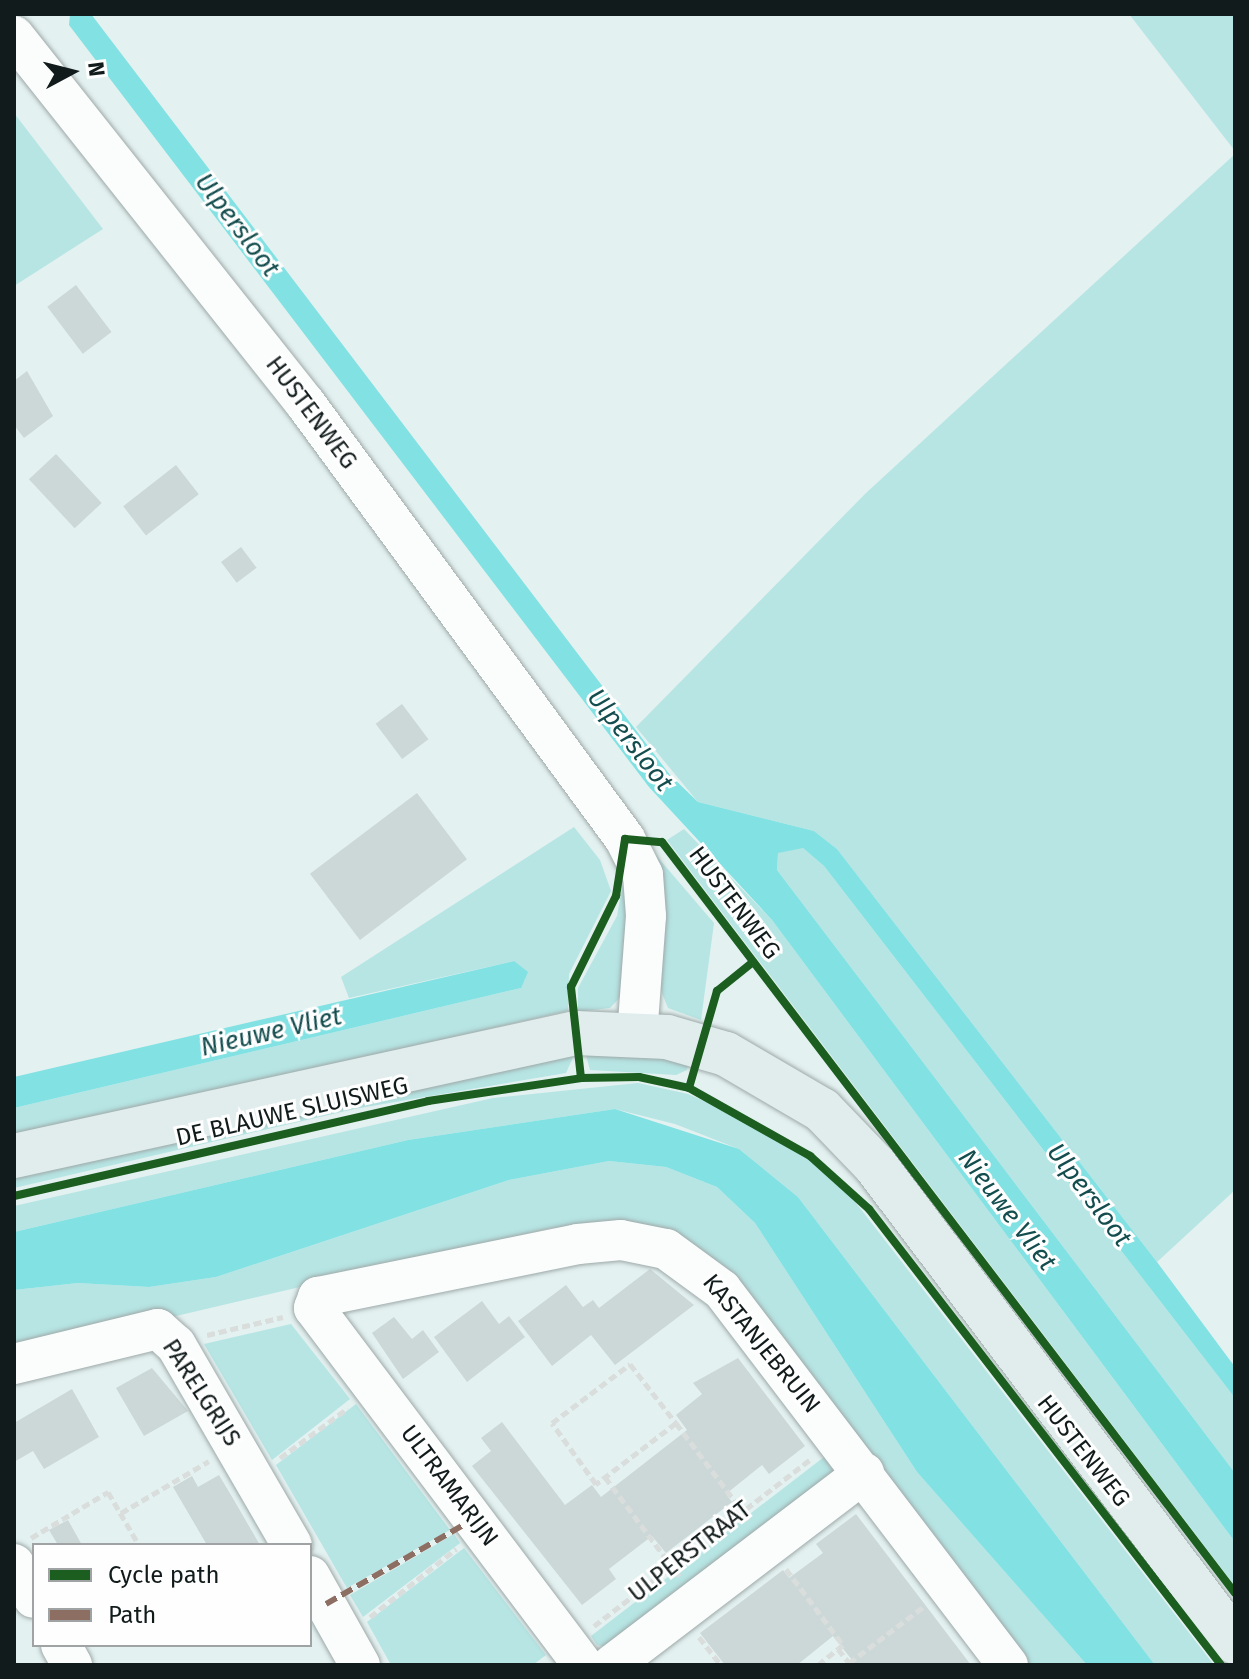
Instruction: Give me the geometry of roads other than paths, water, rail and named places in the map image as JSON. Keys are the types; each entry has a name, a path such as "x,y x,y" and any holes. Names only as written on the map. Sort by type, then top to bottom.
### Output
{"main road":[{"name":"DE BLAUWE SLUISWEG","path":"14,1156 576,1033 637,1035"},
{"name":"HUSTENWEG","path":"637,1035 726,1054 822,1110 875,1165 1235,1642"}],"street":[{"name":"HUSTENWEG","path":"14,36 305,403 625,839 643,875 645,903 637,1035"},
{"name":"KASTANJEBRUIN","path":"314,1308 318,1297 578,1244 621,1240 666,1249 722,1290 1008,1665"},
{"name":"ULTRAMARIJN","path":"314,1308 576,1655"},
{"name":"PARELGRIJS","path":"14,1364 158,1329 176,1345 291,1543"},
{"name":"ULPERSTRAAT","path":"612,1665 864,1473"},
{"path":"21,1552 32,1591"},
{"path":"312,1580 360,1665"},
{"path":"62,1647 72,1665"}],"water":[{"path":"70,14 91,14 670,775 698,802 814,831 837,849 1157,1262 1235,1367 1235,1398 824,866 803,848 778,853 777,870 1235,1473 1235,1542 772,920 649,787 69,25"},
{"name":"Nieuwe Vliet","path":"514,961 528,972 521,988 14,1108 14,1077"},
{"path":"615,1109 739,1149 798,1197 1155,1665 1087,1665 917,1472 755,1223 717,1187 666,1167 609,1161 509,1180 216,1277 149,1287 78,1283 14,1290 14,1232 408,1140"}],"water label":[{"name":"Ulpersloot","path":"237,225"},
{"name":"Ulpersloot","path":"630,740"},
{"name":"Ulpersloot","path":"1089,1195"}]}
